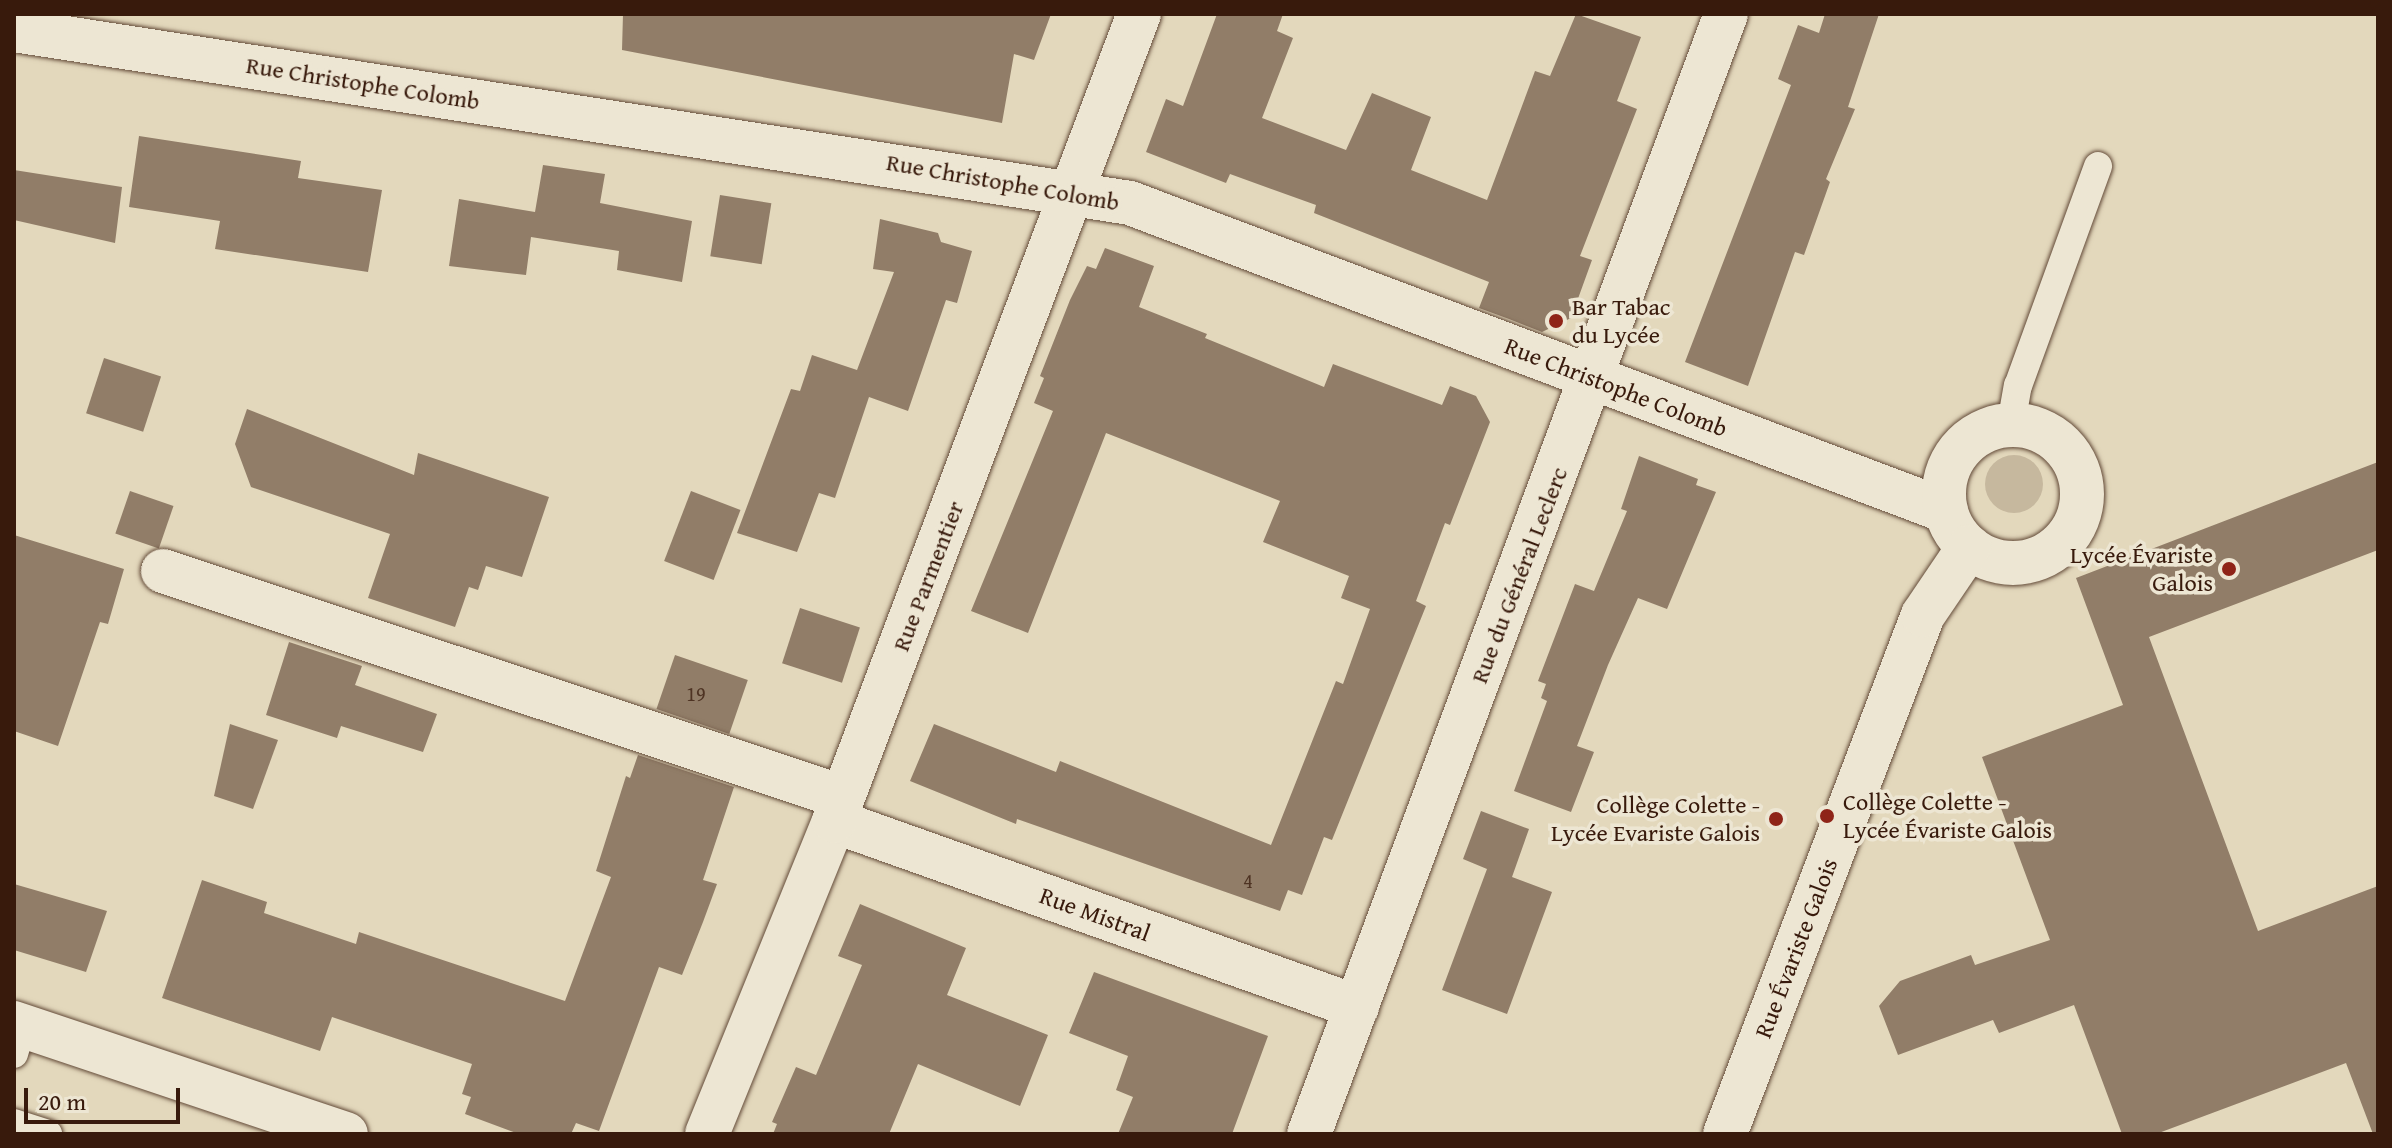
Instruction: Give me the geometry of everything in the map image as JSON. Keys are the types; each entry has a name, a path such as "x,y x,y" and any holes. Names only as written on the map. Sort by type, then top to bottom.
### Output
{"street":[{"name":"Rue Parmentier","path":"707,1134 838,809 1075,192 1139,14"},
{"name":"Rue du Général Leclerc","path":"1309,1134 1726,14"},
{"name":"Rue Christophe Colomb","path":"14,30 1075,192 1130,203 1593,378 1957,529"},
{"path":"2011,424 2034,428 2069,454 2082,495 2078,518 2052,552 2031,561 1998,561 1957,529 1944,491 1958,452 1973,437 2011,424"},
{"name":"Rue Évariste Galois","path":"1725,1134 1957,529"},
{"name":"Rue Mistral","path":"163,571 838,809 1357,1007"},
{"path":"17,1034 346,1134"}],"lane":[{"path":"2011,424 2018,386 2098,166"},
{"path":"14,1123 48,1134"}],"shaded area":[{"path":"2014,455 2035,463 2043,484 2035,505 2014,513 1993,505 1985,484 1993,463"}],"building":[{"path":"623,14 1051,14 1034,60 1014,54 1002,123 622,50"},
{"path":"1217,14 1283,14 1277,31 1293,38 1262,118 1346,150 1372,93 1431,117 1411,170 1487,200 1535,71 1550,76 1576,14 1641,37 1617,101 1637,109 1580,256 1592,260 1571,318 1542,332 1479,308 1489,282 1314,213 1316,205 1230,174 1226,183 1146,152 1166,99 1183,106"},
{"path":"1825,14 1879,14 1848,107 1855,109 1826,179 1830,182 1804,255 1795,252 1748,386 1685,362 1791,85 1778,79 1798,25 1819,33"},
{"path":"139,136 301,161 298,178 382,190 368,272 215,249 220,221 129,207"},
{"path":"543,165 605,174 600,203 692,221 682,282 617,270 619,251 531,237 526,275 449,266 459,199 535,212"},
{"path":"14,170 122,187 115,243 14,220"},
{"path":"720,195 771,203 762,264 710,256"},
{"path":"880,219 938,233 941,242 972,251 957,303 946,300 908,411 869,397 835,498 819,493 797,552 737,533 791,389 800,391 812,355 857,370 894,272 873,269"},
{"path":"1105,248 1154,266 1139,307 1207,334 1205,338 1324,387 1333,364 1442,405 1450,386 1476,396 1490,422 1450,525 1445,523 1416,601 1426,606 1332,840 1324,837 1302,895 1288,890 1280,911 1017,819 1016,824 910,781 934,724 1056,772 1060,761 1271,845 1336,681 1343,684 1370,609 1341,598 1349,576 1263,542 1280,501 1106,433 1028,633 971,611 1053,411 1034,403 1044,378 1040,376 1087,266 1096,269"},
{"path":"104,358 161,377 143,432 86,413"},
{"path":"247,409 414,475 418,453 549,497 522,577 486,566 478,590 469,587 455,627 368,598 390,534 251,487 235,444"},
{"path":"1639,456 1698,479 1696,485 1716,492 1667,609 1638,598 1577,746 1594,752 1571,812 1514,791 1547,701 1541,698 1546,684 1538,681 1575,584 1594,591 1627,511 1621,509"},
{"path":"2378,462 2378,550 2149,637 2258,931 2378,886 2378,1134 2373,1134 2346,1063 2156,1134 2122,1134 2074,1005 1999,1033 1993,1020 1898,1055 1879,1006 1900,981 1971,955 1975,965 2050,940 1982,757 2123,705 2076,578"},
{"path":"130,491 173,506 159,549 115,534"},
{"path":"691,491 740,510 714,580 664,561"},
{"path":"14,535 124,569 108,624 100,622 58,746 14,731"},
{"path":"800,608 860,627 842,683 782,663"},
{"path":"289,642 362,666 355,685 437,714 423,752 341,726 337,738 266,715"},
{"path":"675,655 748,680 729,734 656,709"},
{"path":"230,724 278,740 253,809 214,796"},
{"path":"638,755 734,787 703,880 717,884 703,922 682,975 659,967 599,1131 576,1123 571,1134 519,1134 465,1114 471,1097 462,1094 472,1064 332,1017 320,1051 162,998 202,880 267,902 264,913 356,944 359,932 565,1001 611,877 596,871 626,776 630,778"},
{"path":"1481,811 1529,829 1512,877 1552,892 1507,1014 1442,990 1487,869 1463,859"},
{"path":"14,884 107,911 86,972 14,950"},
{"path":"860,904 966,948 947,995 1048,1035 1020,1106 918,1064 889,1134 773,1134 777,1124 772,1122 796,1067 816,1075 862,965 838,956"},
{"path":"1094,972 1268,1036 1232,1134 1118,1134 1133,1097 1116,1090 1128,1056 1069,1033"}],"place":[{"name":"Bar Tabac du Lycée","path":"1556,321"},
{"name":"Lycée Évariste Galois","path":"2229,569"},
{"name":"Collège Colette - Lycée Évariste Galois","path":"1827,816"},
{"name":"Collège Colette - Lycée Evariste Galois","path":"1776,819"}]}
